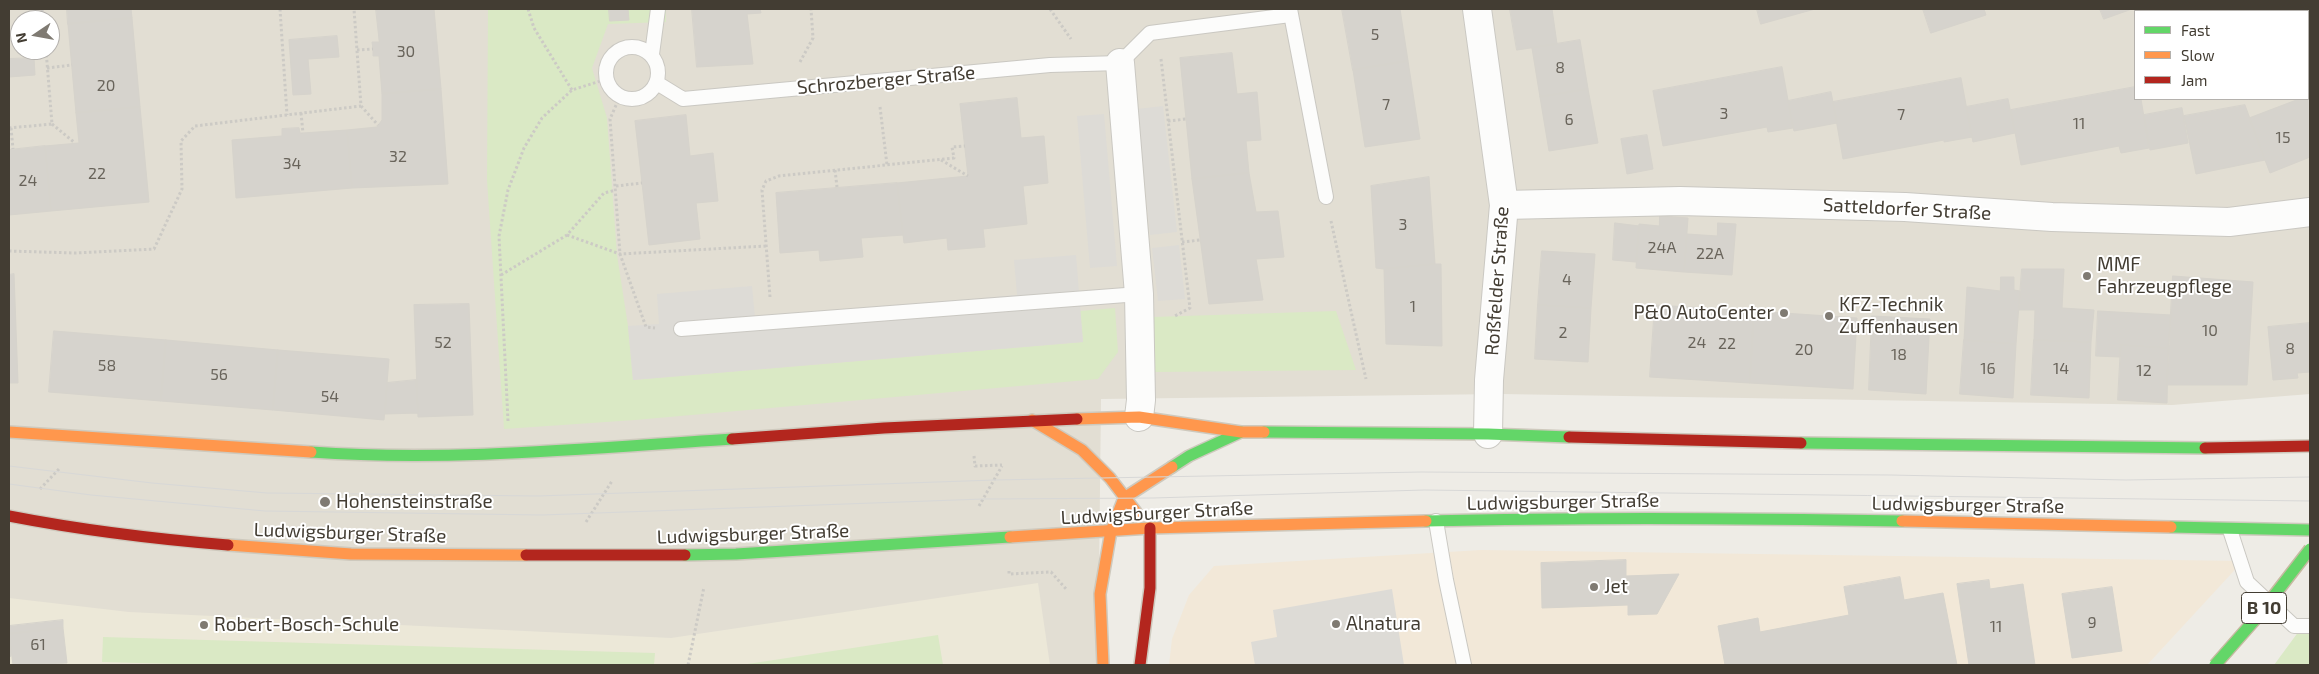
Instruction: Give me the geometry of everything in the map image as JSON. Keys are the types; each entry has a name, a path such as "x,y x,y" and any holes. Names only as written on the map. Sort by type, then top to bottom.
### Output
{"main road":[{"path":"9,432 368,456 511,454 884,428 1032,420 1139,417 1241,432 1488,434 1708,442 2178,449 2310,446"},
{"path":"1032,420 1082,450 1110,478 1124,498 1150,528 1150,588 1140,665"},
{"path":"1103,665 1100,594 1111,531 1124,498 1189,456 1241,432"},
{"name":"Ludwigsburger Straße","path":"9,516 60,526 165,540 350,554 611,556 736,554 1150,528 1573,518 1762,518 2230,530 2310,530"},
{"name":"B 10","path":"2215,665 2259,614 2310,549"}],"street":[{"name":"Roßfelder Straße","path":"1477,9 1504,205 1489,380 1488,434"},
{"path":"1120,63 1139,294 1141,400 1139,417"},
{"name":"Satteldorfer Straße","path":"1504,205 1680,200 1905,207 2052,217 2229,222 2310,212"}],"lane":[{"path":"652,54 658,9"},
{"path":"1120,63 1150,33 1290,12 1326,197"},
{"path":"638,46 652,54 659,67 657,82 648,95 634,100 620,96 608,86 605,70 610,56 622,47 638,46"},
{"name":"Schrozberger Straße","path":"657,82 683,99 1050,65 1120,63"},
{"path":"681,330 1139,294"},
{"path":"1436,521 1464,665"},
{"path":"2230,530 2247,582 2294,626 2310,626"}],"path":[{"path":"280,9 287,115"},
{"path":"354,9 361,106 378,125"},
{"path":"528,9 534,28 572,90"},
{"path":"784,90 813,38 811,9"},
{"path":"1158,32 1190,308 1165,322"},
{"path":"357,50 373,49"},
{"path":"47,60 52,124"},
{"path":"47,68 72,65"},
{"path":"511,454 499,236 508,190 524,148 542,118 572,90 606,79"},
{"path":"620,96 610,119 620,254 646,327 681,330"},
{"path":"9,251 76,253 154,249 182,189 181,141 195,126 361,106"},
{"path":"301,113 303,134"},
{"path":"881,116 887,165"},
{"path":"1168,121 1186,119"},
{"path":"13,149 10,128 52,124 76,143"},
{"path":"772,322 762,190 766,181 779,176 954,158 952,147 965,146"},
{"path":"940,160 968,176"},
{"path":"835,170 837,187"},
{"path":"616,186 642,183"},
{"path":"501,275 567,235 604,193 616,190"},
{"path":"1326,197 1366,379"},
{"path":"567,235 620,254 766,246"},
{"path":"1182,242 1200,240"},
{"path":"975,466 1002,465 978,507"},
{"path":"35,495 61,466"},
{"path":"581,529 614,477"},
{"path":"1009,574 1051,572 1073,598 1100,594"},
{"path":"688,665 704,587"}],"shaded area":[{"path":"9,9 2310,9 2310,394 2172,405 1501,394 1101,399 1098,665 9,665"},
{"path":"1163,106 1177,232 1150,235 1137,109"},
{"path":"1104,114 1117,266 1090,268 1077,116"},
{"path":"1179,245 1185,299 1158,301 1152,248"},
{"path":"1076,255 1083,342 633,380 628,326 659,324 657,294 752,286 755,318 1017,295 1014,260"},
{"path":"1481,550 2243,561 2147,665 1169,665 1172,639 1189,595 1214,566"},
{"name":"Robert-Bosch-Schule","path":"1038,583 1050,665 9,665 9,598 129,612 671,638"},
{"name":"Alnatura","path":"1392,589 1404,665 1255,665 1251,642 1277,637 1273,610"}],"green space":[{"path":"488,9 666,9 666,22 608,24 592,68 607,118 617,255 628,326 633,380 1083,342 1080,311 1115,308 1118,352 1098,379 635,420 504,429 487,180"},
{"path":"1336,311 1356,370 1155,372 1153,317"},
{"path":"2310,616 2310,665 2274,665"},
{"path":"938,635 943,665 741,665"},
{"path":"103,637 655,653 654,665 210,665 102,662"}],"building":[{"path":"67,9 131,9 132,18 68,24"},
{"path":"376,9 434,9 441,89 382,94 379,56 373,56 372,42 379,42"},
{"path":"609,9 628,9 629,20 610,21"},
{"path":"692,9 760,9 761,13 747,14 753,64 697,67"},
{"path":"1342,9 1400,9 1408,61 1353,70"},
{"path":"1510,9 1552,9 1557,44 1517,50"},
{"path":"1757,9 1815,9 1761,24"},
{"path":"1923,9 1984,9 1986,15 1931,33"},
{"path":"2100,9 2132,9 2104,19"},
{"path":"132,18 140,107 76,113 68,24"},
{"path":"337,36 339,57 308,59 311,94 293,95 289,40"},
{"path":"1580,40 1588,89 1540,97 1532,48"},
{"path":"1232,53 1237,94 1257,92 1261,140 1246,141 1249,173 1192,179 1180,58"},
{"path":"9,59 34,60 35,75 9,77"},
{"path":"1408,61 1420,139 1365,147 1353,70"},
{"path":"1782,67 1793,128 1768,132 1767,127 1663,146 1653,91"},
{"path":"1961,78 1972,137 1944,142 1944,140 1843,159 1833,102"},
{"path":"2134,87 2134,100 2141,100 2149,148 2121,153 2119,146 2021,165 2011,110"},
{"path":"441,89 448,184 352,188 347,130 377,127 382,120 382,94"},
{"path":"1588,89 1598,143 1549,151 1540,97"},
{"path":"1831,92 1837,123 1794,131 1788,101"},
{"path":"2309,94 2310,157 2270,173 2249,118 2296,100 2309,100"},
{"path":"1017,98 1021,138 1044,136 1048,183 1023,186 1027,224 983,229 985,247 948,250 947,238 904,243 897,183 968,176 960,104"},
{"path":"2008,99 2015,133 1973,142 1966,107"},
{"path":"2245,105 2265,160 2196,174 2184,116"},
{"path":"140,107 149,202 51,211 45,146 79,143 76,113"},
{"path":"2182,108 2188,143 2150,150 2144,115"},
{"path":"686,115 690,156 713,153 718,201 696,203 700,239 649,245 635,121"},
{"path":"299,128 300,133 347,130 352,188 236,198 232,140 282,136 282,129"},
{"path":"1647,135 1653,169 1627,174 1621,139"},
{"path":"45,146 51,211 9,215 9,150"},
{"path":"1249,173 1256,212 1278,211 1284,257 1256,259 1263,300 1209,304 1192,179"},
{"path":"1429,177 1435,264 1384,269 1376,268 1371,186"},
{"path":"897,183 903,235 861,238 863,257 820,261 819,250 780,253 776,193"},
{"path":"1660,216 1688,218 1684,272 1636,268 1639,224 1659,226"},
{"path":"1615,223 1639,226 1636,262 1613,260"},
{"path":"1718,223 1736,224 1732,275 1684,272 1687,234 1717,236"},
{"path":"1542,251 1595,254 1591,308 1538,305"},
{"path":"1441,264 1442,346 1386,344 1384,269"},
{"path":"2022,269 2064,269 2062,308 2094,310 2091,342 2034,340 2035,310 2019,310"},
{"path":"14,274 18,383 9,383 9,275"},
{"path":"2173,276 2253,282 2247,385 2167,385"},
{"path":"2001,277 2014,277 2014,290 2020,291 2016,344 1964,340 1967,287 2000,291"},
{"path":"469,304 473,415 418,417 414,305"},
{"path":"1538,305 1591,308 1588,362 1535,359"},
{"path":"1655,305 1754,311 1750,383 1650,377"},
{"path":"1754,311 1857,318 1853,389 1750,383"},
{"path":"2098,311 2171,315 2168,348 2121,345 2120,357 2096,356"},
{"path":"1872,316 1930,319 1926,394 1869,390"},
{"path":"2310,323 2310,372 2297,373 2298,378 2273,380 2268,327"},
{"path":"54,331 166,340 161,401 49,392"},
{"path":"166,340 278,350 273,410 161,401"},
{"path":"1964,340 2016,344 2013,398 1960,394"},
{"path":"2034,340 2091,342 2089,398 2031,395"},
{"path":"2121,345 2168,348 2167,403 2118,400"},
{"path":"278,350 389,359 384,420 273,410"},
{"path":"416,380 418,413 385,414 387,383"},
{"path":"1626,560 1626,576 1679,574 1657,614 1628,615 1628,605 1542,608 1541,563"},
{"path":"1900,577 1904,600 1943,593 1957,665 1725,665 1718,626 1758,618 1760,632 1849,615 1844,587"},
{"path":"1989,580 1990,589 2023,584 2035,665 1969,665 1957,584"},
{"path":"2112,587 2122,651 2072,658 2062,594"},
{"path":"63,620 63,628 9,634 9,626"},
{"path":"63,628 67,663 13,665 9,634"},
{"path":"9,634 11,656 9,657"}],"tram line":[{"path":"9,466 152,483 267,493 538,496 994,480 1421,472 1891,475 2126,480 2310,477"},
{"path":"9,484 91,495 265,511 542,515 983,499 1153,498 1424,490 2310,501"}],"traffic: fast":[{"path":"1172,467 1189,456 1241,432"},
{"path":"1264,432 1488,434 1569,437"},
{"path":"311,452 364,455 469,455 732,439"},
{"path":"1801,443 2205,448"},
{"path":"1426,521 1664,518 1902,521"},
{"path":"2171,527 2310,530"},
{"path":"685,555 736,554 1010,537"},
{"path":"2215,665 2259,615 2310,549"}],"traffic: slow":[{"path":"1077,419 1139,417 1241,432 1264,432"},
{"path":"1032,420 1082,450 1110,478 1136,512"},
{"path":"9,432 311,452"},
{"path":"1103,665 1100,594 1111,531 1124,498 1172,467"},
{"path":"1010,537 1150,528 1426,521"},
{"path":"1902,521 2171,527"},
{"path":"228,545 351,554 526,555"}],"traffic: jam":[{"path":"732,439 884,428 1077,419"},
{"path":"1569,437 1801,443"},
{"path":"2205,448 2310,446"},
{"path":"9,516 118,534 228,545"},
{"path":"1140,665 1150,588 1150,528"},
{"path":"526,555 685,555"}],"place":[{"name":"MMF Fahrzeugpflege","path":"2087,276"},
{"name":"P&O AutoCenter","path":"1784,313"},
{"name":"KFZ-Technik Zuffenhausen","path":"1829,316"},
{"name":"Hohensteinstraße","path":"325,502"},
{"name":"Jet","path":"1594,587"},
{"name":"Alnatura","path":"1336,624"},
{"name":"Robert-Bosch-Schule","path":"204,625"}]}
